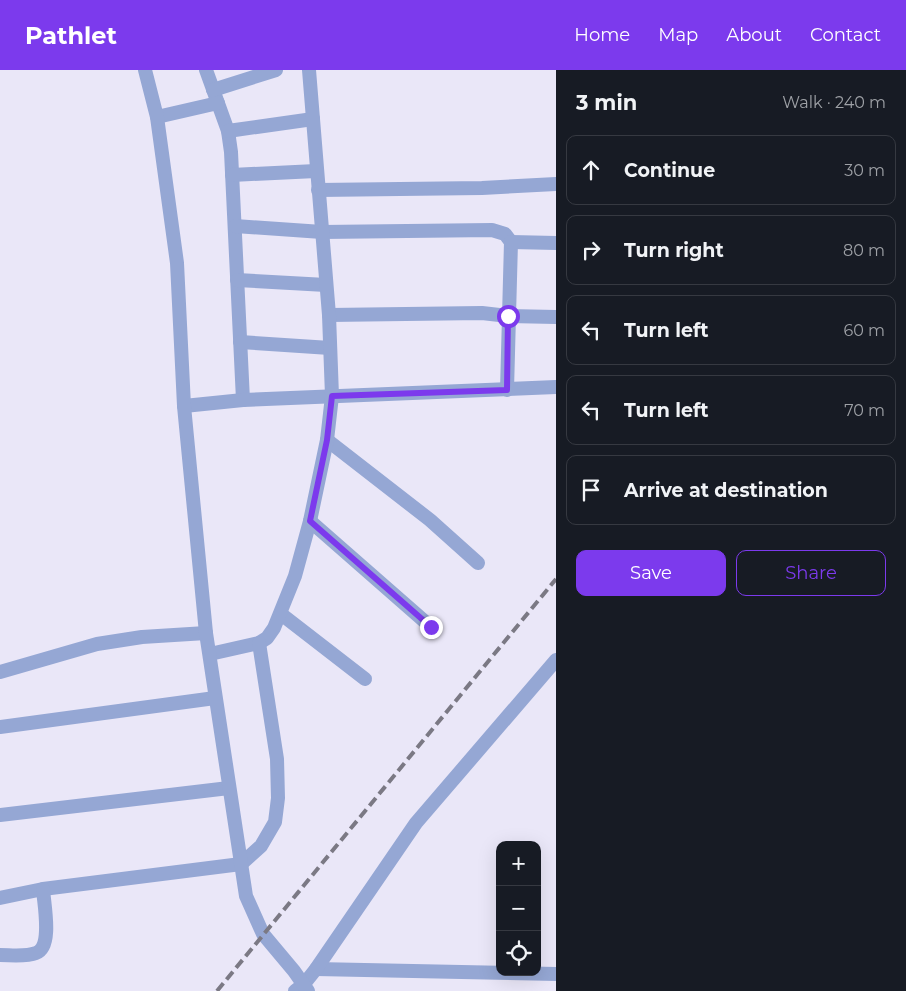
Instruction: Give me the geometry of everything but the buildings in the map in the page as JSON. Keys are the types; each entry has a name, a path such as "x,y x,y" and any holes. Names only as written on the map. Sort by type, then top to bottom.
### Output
{"street":[{"path":"145,70 157,117 177,262 184,406 206,633 246,896 263,934 302,989 416,823 549,678 556,660"},
{"path":"206,70 228,131 235,226 243,400"},
{"path":"213,90 276,70"},
{"path":"210,654 259,643 267,638 281,614 295,576 310,521 327,440 332,396 329,315 309,70"},
{"path":"157,117 218,103"},
{"path":"228,131 313,119"},
{"path":"232,175 316,171"},
{"path":"318,190 482,188 556,184"},
{"path":"235,226 322,232 492,230 505,234 511,242 507,390"},
{"path":"511,242 556,243"},
{"path":"237,280 326,286"},
{"path":"329,315 482,312 508,316 556,317"},
{"path":"240,342 330,348"},
{"path":"184,406 243,400 556,387"},
{"path":"327,440 430,520 478,563"},
{"path":"310,521 431,627"},
{"path":"281,614 365,679"},
{"path":"0,672 97,644 142,637 206,633"},
{"path":"0,898 43,889 241,864 262,846 275,822 278,798 277,760 259,643"},
{"path":"0,727 215,698"},
{"path":"0,815 229,788"},
{"path":"0,955 34,954 42,950 46,941 43,889"},
{"path":"316,969 556,974"}],"railway":[{"path":"217,991 556,579"}],"route":[{"path":"431,627 310,521 327,440 332,396 507,390 508,316"}]}
